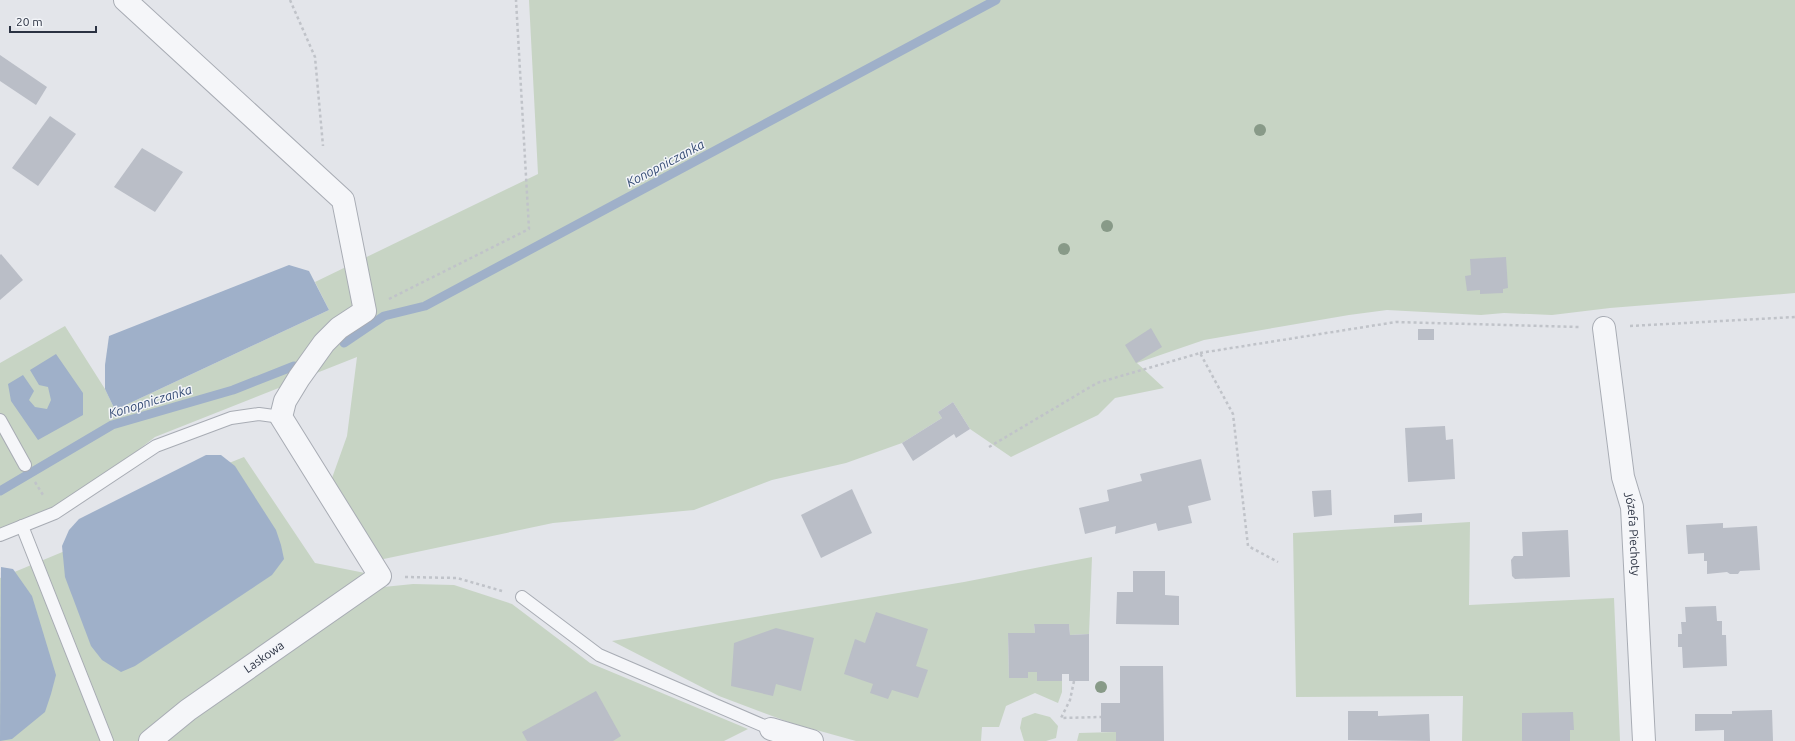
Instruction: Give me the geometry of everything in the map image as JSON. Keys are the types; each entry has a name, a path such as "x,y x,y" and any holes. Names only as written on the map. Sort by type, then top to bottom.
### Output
{"street":[{"path":"125,0 343,200 365,311 339,328 324,343 299,378 285,401 281,417 380,576"},
{"name":"Józefa Piechoty","path":"1604,328 1623,476 1632,507 1644,741"},
{"name":"Laskowa","path":"150,741 188,710 380,576"},
{"path":"771,730 812,741"}],"lane":[{"path":"0,535 55,513 156,446 231,418 259,414 281,417"},
{"path":"0,420 25,465"},
{"path":"22,526 106,741"},
{"path":"522,597 599,655 771,730"}],"path":[{"path":"290,0 315,57 327,185"},
{"path":"365,311 529,229 516,0"},
{"path":"989,447 1097,383 1200,353 1396,322 1604,328 1795,317"},
{"path":"1200,353 1233,414 1248,546 1278,562"},
{"path":"380,576 457,578 522,597"},
{"path":"1074,681 1070,700 1061,718 1101,717"}],"green space":[{"path":"529,0 1795,0 1795,293 1610,308 1552,315 1504,313 1481,315 1387,310 1349,315 1204,340 1137,363 1164,388 1115,398 1098,415 1011,457 970,429 953,402 938,412 942,418 902,443 846,463 772,480 694,510 553,523 379,560 332,478 347,436 357,357 155,437 64,507 0,535 0,363 65,326 105,389 115,410 329,310 315,282 538,174"},
{"path":"244,457 315,563 380,576 364,589 413,584 454,585 512,604 590,663 748,729 724,741 0,741 0,578 108,533 184,481"},
{"path":"1470,522 1469,605 1614,598 1620,741 1462,741 1463,696 1296,697 1293,533"},
{"path":"1092,557 1089,634 1070,635 1069,624 1034,624 1035,633 1008,633 1009,678 1027,678 1028,672 1037,672 1037,681 1062,681 1062,692 1058,703 1035,693 1006,706 999,727 982,727 981,741 856,741 791,723 719,696 612,641 964,582"},
{"path":"1035,713 1050,717 1058,726 1056,738 1046,741 1024,741 1020,728 1022,718"},
{"path":"1116,732 1116,741 1077,741 1079,733"}],"water":[{"path":"289,265 309,271 329,310 115,410 105,389 105,365 109,336"},
{"path":"56,354 83,393 83,415 38,440 11,401 8,384 23,375 34,391 29,400 35,407 47,409 51,400 48,387 39,385 30,370"},
{"path":"206,455 221,455 235,466 276,530 284,559 272,575 135,666 121,672 102,660 91,646 65,577 62,546 69,530 79,519"},
{"path":"1,567 13,569 32,596 56,675 45,712 12,739 0,741"}],"building":[{"path":"0,55 47,87 36,105 0,81"},
{"path":"50,116 76,134 38,186 12,168"},
{"path":"142,148 183,172 155,212 114,187"},
{"path":"1,254 23,280 0,300 0,255"},
{"path":"1506,257 1508,288 1503,289 1503,293 1480,294 1480,290 1467,291 1465,276 1471,275 1470,259"},
{"path":"1151,328 1162,347 1136,363 1125,345"},
{"path":"1418,329 1434,329 1434,340 1418,340"},
{"path":"953,402 970,429 956,438 954,434 913,461 902,443 942,418 938,412"},
{"path":"1445,426 1446,440 1453,439 1455,479 1408,482 1405,428"},
{"path":"1201,459 1211,500 1188,506 1192,523 1158,531 1156,523 1115,534 1116,526 1085,534 1079,508 1109,501 1107,490 1142,481 1140,474"},
{"path":"852,489 872,533 821,558 801,515"},
{"path":"1331,490 1332,515 1314,517 1312,491"},
{"path":"1422,513 1422,522 1394,523 1394,515"},
{"path":"1723,523 1723,528 1757,526 1760,570 1740,571 1738,574 1730,574 1727,572 1707,574 1707,561 1704,561 1704,553 1688,554 1686,525"},
{"path":"1568,530 1570,577 1515,579 1512,576 1511,560 1514,556 1523,556 1522,532"},
{"path":"1133,571 1165,571 1165,595 1179,596 1179,625 1116,624 1117,592 1133,592"},
{"path":"1716,606 1717,621 1722,621 1722,635 1726,635 1727,666 1683,668 1682,647 1678,647 1678,634 1682,634 1681,622 1686,622 1685,607"},
{"path":"876,612 928,629 916,666 928,670 918,698 892,690 888,699 870,693 873,684 844,674 855,639 865,643"},
{"path":"1034,624 1069,624 1070,635 1089,634 1089,681 1069,681 1069,674 1062,674 1062,681 1037,681 1037,672 1028,672 1028,678 1009,678 1008,633 1035,633"},
{"path":"776,628 814,638 801,691 776,684 773,696 731,686 734,643"},
{"path":"1120,666 1163,666 1164,741 1116,741 1116,732 1101,732 1101,703 1120,703"},
{"path":"596,691 621,736 613,741 527,741 522,732"},
{"path":"1772,710 1773,741 1724,741 1724,730 1695,731 1695,714 1732,714 1732,711"},
{"path":"1348,711 1378,711 1378,716 1429,714 1430,741 1348,740"},
{"path":"1573,712 1574,730 1570,730 1570,741 1522,741 1522,713"}],"waterway":[{"name":"Konopniczanka","path":"344,343 384,316 425,306 996,0"},
{"name":"Konopniczanka","path":"0,491 112,425 233,390 294,366"}]}
